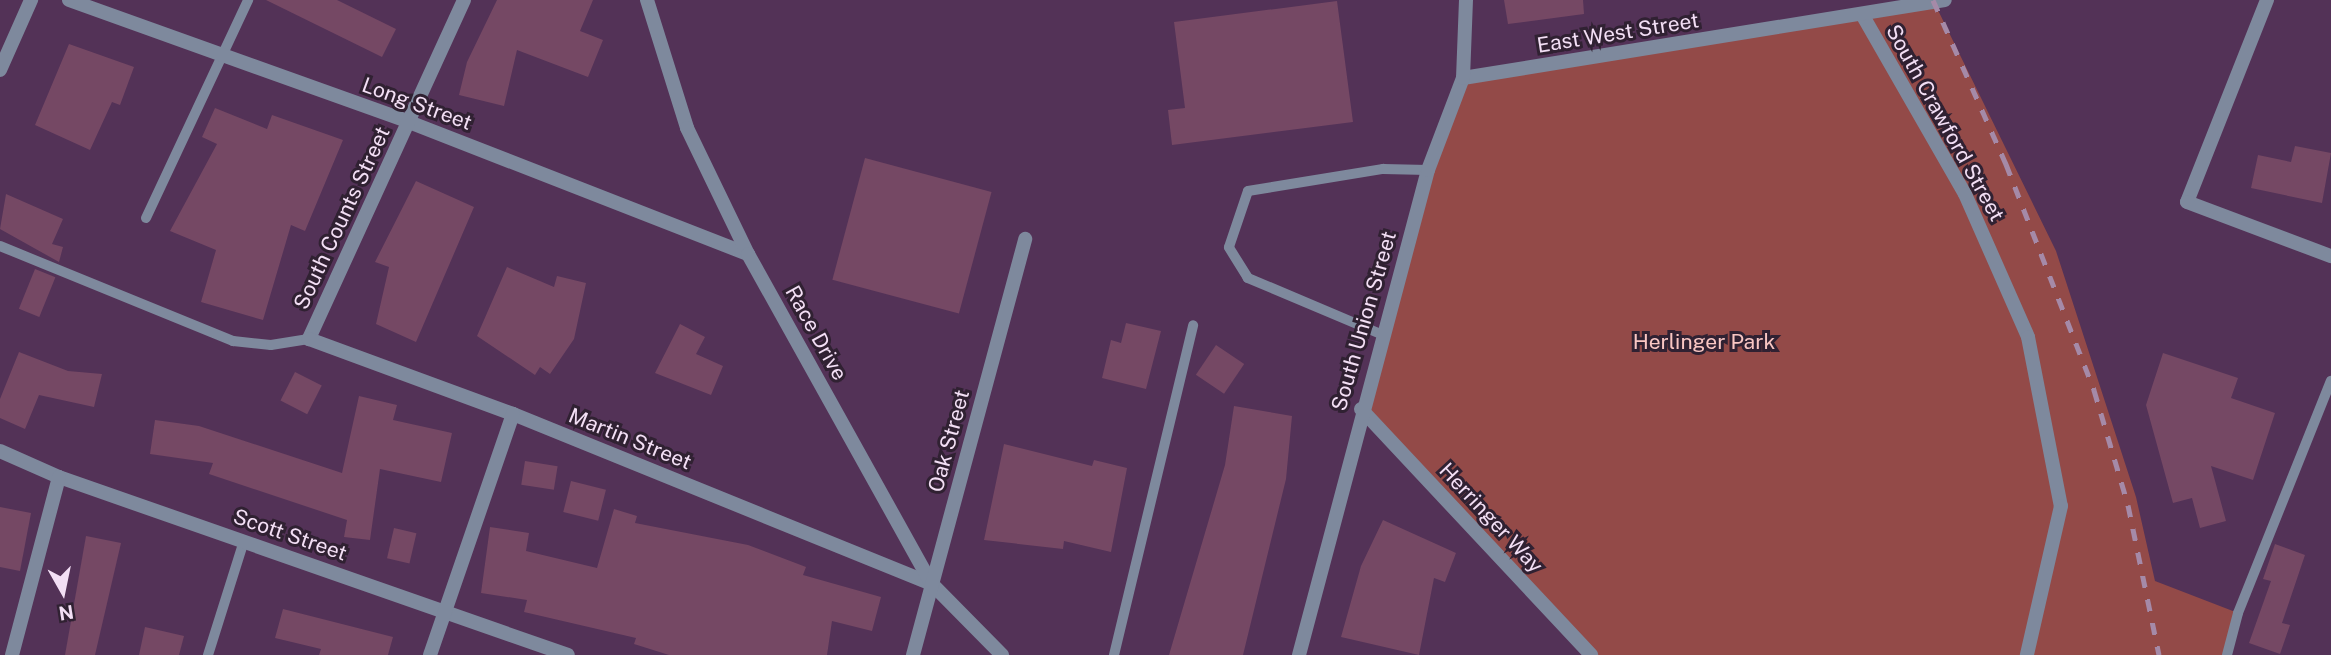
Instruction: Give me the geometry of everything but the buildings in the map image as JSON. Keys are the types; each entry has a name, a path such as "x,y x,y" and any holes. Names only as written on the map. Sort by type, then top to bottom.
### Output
{"street":[{"path":"0,70 31,0"},
{"name":"Long Street","path":"69,0 409,122 748,254"},
{"name":"South Counts Street","path":"309,339 464,0"},
{"name":"Race Drive","path":"647,0 687,128 748,254 932,584 1002,655"},
{"name":"South Union Street","path":"1299,655 1361,409 1427,170 1463,78 1466,0"},
{"name":"East West Street","path":"1463,78 1863,16 1945,0"},
{"path":"2267,0 2188,202 2331,256"},
{"name":"South Crawford Street","path":"1863,16 1965,194 2028,337 2061,506 2027,655"},
{"name":"Oak Street","path":"914,655 1026,239"},
{"name":"Martin Street","path":"309,339 513,414 932,584"},
{"name":"Herringer Way","path":"1361,409 1591,655"},
{"path":"430,655 442,610 513,414"},
{"name":"Scott Street","path":"0,451 59,477 568,655"},
{"path":"12,655 59,477"}],"lane":[{"path":"146,218 248,0"},
{"path":"1383,335 1248,278 1229,247 1248,191 1371,171 1427,170"},
{"path":"0,246 233,341 271,345 309,339"},
{"path":"1114,655 1193,325"},
{"path":"2227,655 2238,613 2331,382"},
{"path":"208,655 244,541"}],"green space":[{"name":"Herlinger Park","path":"1934,2 2056,251 2136,497 2155,581 2238,613 2227,655 1591,655 1361,409 1463,78"}],"railway":[{"path":"1933,0 2006,164 2094,390 2128,505 2159,655"}]}
